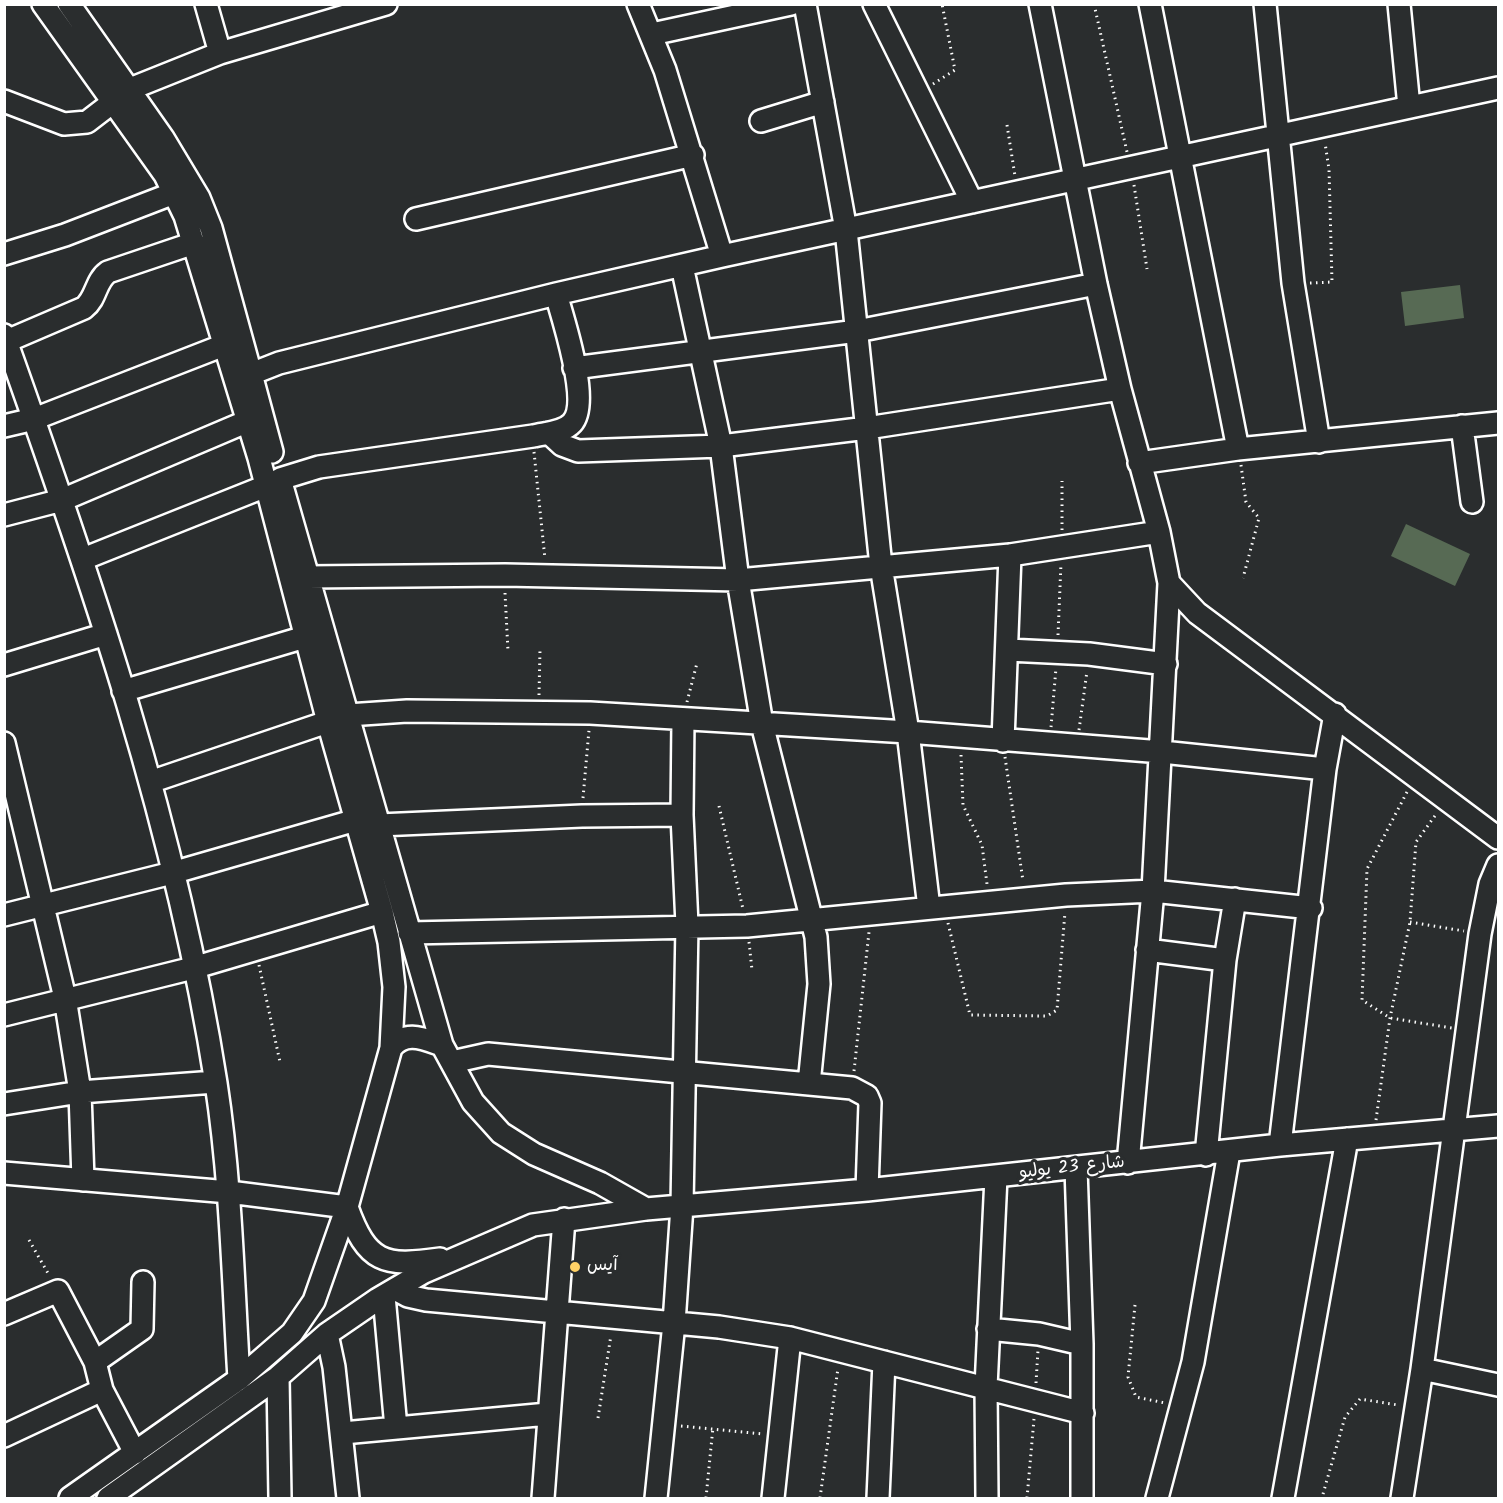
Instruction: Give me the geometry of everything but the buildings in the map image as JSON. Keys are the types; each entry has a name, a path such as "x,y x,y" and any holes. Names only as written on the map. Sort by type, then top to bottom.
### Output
{"street":[{"path":"43,4 121,95 199,198 211,228 248,421 308,577 408,933 447,1053 473,1102 513,1143 600,1183 646,1209"},
{"path":"69,4 174,193 232,342 251,374 305,637 390,942 394,987 391,1048 347,1207 314,1301 303,1319 282,1343 240,1379 70,1498"},
{"path":"206,4 220,53"},
{"path":"4,101 64,124 75,125 87,122 121,95 220,53 386,4"},
{"path":"638,4 652,34 693,155 722,256"},
{"path":"652,34 791,4"},
{"path":"805,4 846,230 881,566 937,908"},
{"path":"874,4 972,202"},
{"path":"1040,4 1096,284 1120,389 1159,532 1169,583 1153,891 1128,1162"},
{"path":"1150,4 1182,155 1238,449"},
{"path":"1265,4 1293,284 1319,442"},
{"path":"1399,4 1409,107"},
{"path":"251,374 279,363 556,294 1018,190 1498,88"},
{"path":"761,121 824,102"},
{"path":"416,219 693,155"},
{"path":"4,254 65,235 174,193"},
{"path":"194,243 108,272 100,279 93,298 84,308 7,346 62,500 106,634 150,782 172,873 215,1082 229,1192 240,1379"},
{"path":"682,266 721,446 738,580 762,724 816,937 819,967 809,1084"},
{"path":"574,368 856,331 1096,284"},
{"path":"82,559 293,472 319,466 541,434 567,428 576,417 578,402 574,368 556,294"},
{"path":"4,426 34,419 232,342"},
{"path":"541,434 578,451 721,446 867,428 1120,389"},
{"path":"4,515 62,500 248,421"},
{"path":"1139,463 1238,449 1498,423"},
{"path":"1462,426 1472,502"},
{"path":"308,577 505,575 738,580 1010,555 1159,532"},
{"path":"1003,741 1010,555"},
{"path":"1169,583 1197,613 1498,838"},
{"path":"4,665 106,634"},
{"path":"123,691 305,637"},
{"path":"1008,650 1089,654 1166,664"},
{"path":"150,782 348,715 407,711 590,713 908,732 960,738 1162,752 1326,769"},
{"path":"1280,1145 1311,908 1326,769 1335,714"},
{"path":"656,1498 674,1323 682,1206 687,925 682,815 683,719"},
{"path":"4,743 65,998 80,1092 83,1180"},
{"path":"379,825 582,816 682,815"},
{"path":"4,915 44,903 172,873 356,820"},
{"path":"1402,1498 1422,1369 1480,934 1490,884 1498,865"},
{"path":"408,933 687,925 747,926 1066,895 1153,891 1311,908"},
{"path":"1206,1155 1225,960 1235,899"},
{"path":"4,1015 193,968 382,912"},
{"path":"1147,950 1225,960"},
{"path":"391,1048 396,1042 408,1037 447,1053 488,1054 852,1088 867,1096 872,1112 867,1190"},
{"path":"4,1104 80,1092 215,1082"},
{"name":"شارع 23 يوليو","path":"467,1255 533,1225 564,1219 646,1209 996,1177 1280,1145 1498,1126"},
{"path":"1283,1498 1347,1139"},
{"path":"1157,1498 1182,1406 1203,1313 1229,1152"},
{"path":"1076,1168 1082,1344 1082,1498"},
{"path":"4,1173 229,1192 347,1207"},
{"path":"990,1498 986,1387 996,1177"},
{"path":"347,1207 354,1227 368,1250 386,1261 406,1263 467,1255"},
{"path":"543,1498 564,1219"},
{"path":"108,1498 278,1377 327,1334 389,1292 424,1272 467,1255"},
{"path":"95,1362 142,1329 143,1282"},
{"path":"4,1314 58,1291 95,1362 102,1390 135,1453"},
{"path":"389,1292 426,1300 674,1323 790,1338 1083,1413"},
{"path":"389,1292 396,1428"},
{"path":"988,1329 1039,1334 1082,1344"},
{"path":"327,1334 343,1433 348,1498"},
{"path":"773,1498 790,1338"},
{"path":"878,1498 884,1362"},
{"path":"1422,1369 1498,1385"},
{"path":"278,1377 280,1498"},
{"path":"4,1436 102,1390"},
{"path":"343,1433 548,1414"}],"path":[{"path":"919,93 955,70 942,4"},
{"path":"1094,4 1131,166 1147,269"},
{"path":"1007,124 1018,190"},
{"path":"1293,284 1332,282 1329,169 1322,126"},
{"path":"541,434 547,577"},
{"path":"1238,449 1246,502 1259,518 1243,578"},
{"path":"505,575 508,651"},
{"path":"539,712 540,650"},
{"path":"1050,744 1057,652"},
{"path":"1077,747 1089,654"},
{"path":"683,719 697,663"},
{"path":"582,816 590,713"},
{"path":"960,738 963,805 982,845 990,903"},
{"path":"1003,741 1026,900"},
{"path":"1416,775 1367,869 1362,1000 1390,1017 1466,1030"},
{"path":"1373,1136 1390,1017 1410,922 1416,842 1446,801"},
{"path":"719,806 747,926 752,970"},
{"path":"937,908 970,1015 1047,1016 1057,1010 1066,895"},
{"path":"852,1088 871,915"},
{"path":"1410,922 1480,934"},
{"path":"255,949 280,1062"},
{"path":"29,1240 58,1291"},
{"path":"1135,1305 1128,1377 1136,1397 1182,1406"},
{"path":"598,1418 614,1318"},
{"path":"820,1498 840,1351"},
{"path":"1323,1494 1345,1417 1360,1399 1416,1408"},
{"path":"664,1425 713,1427 779,1437"},
{"path":"706,1498 713,1427"}],"green space":[{"path":"1460,285 1464,318 1405,326 1401,292"},
{"path":"1406,524 1470,554 1455,586 1391,556"}],"place":[{"name":"آيس","path":"575,1267"}]}
